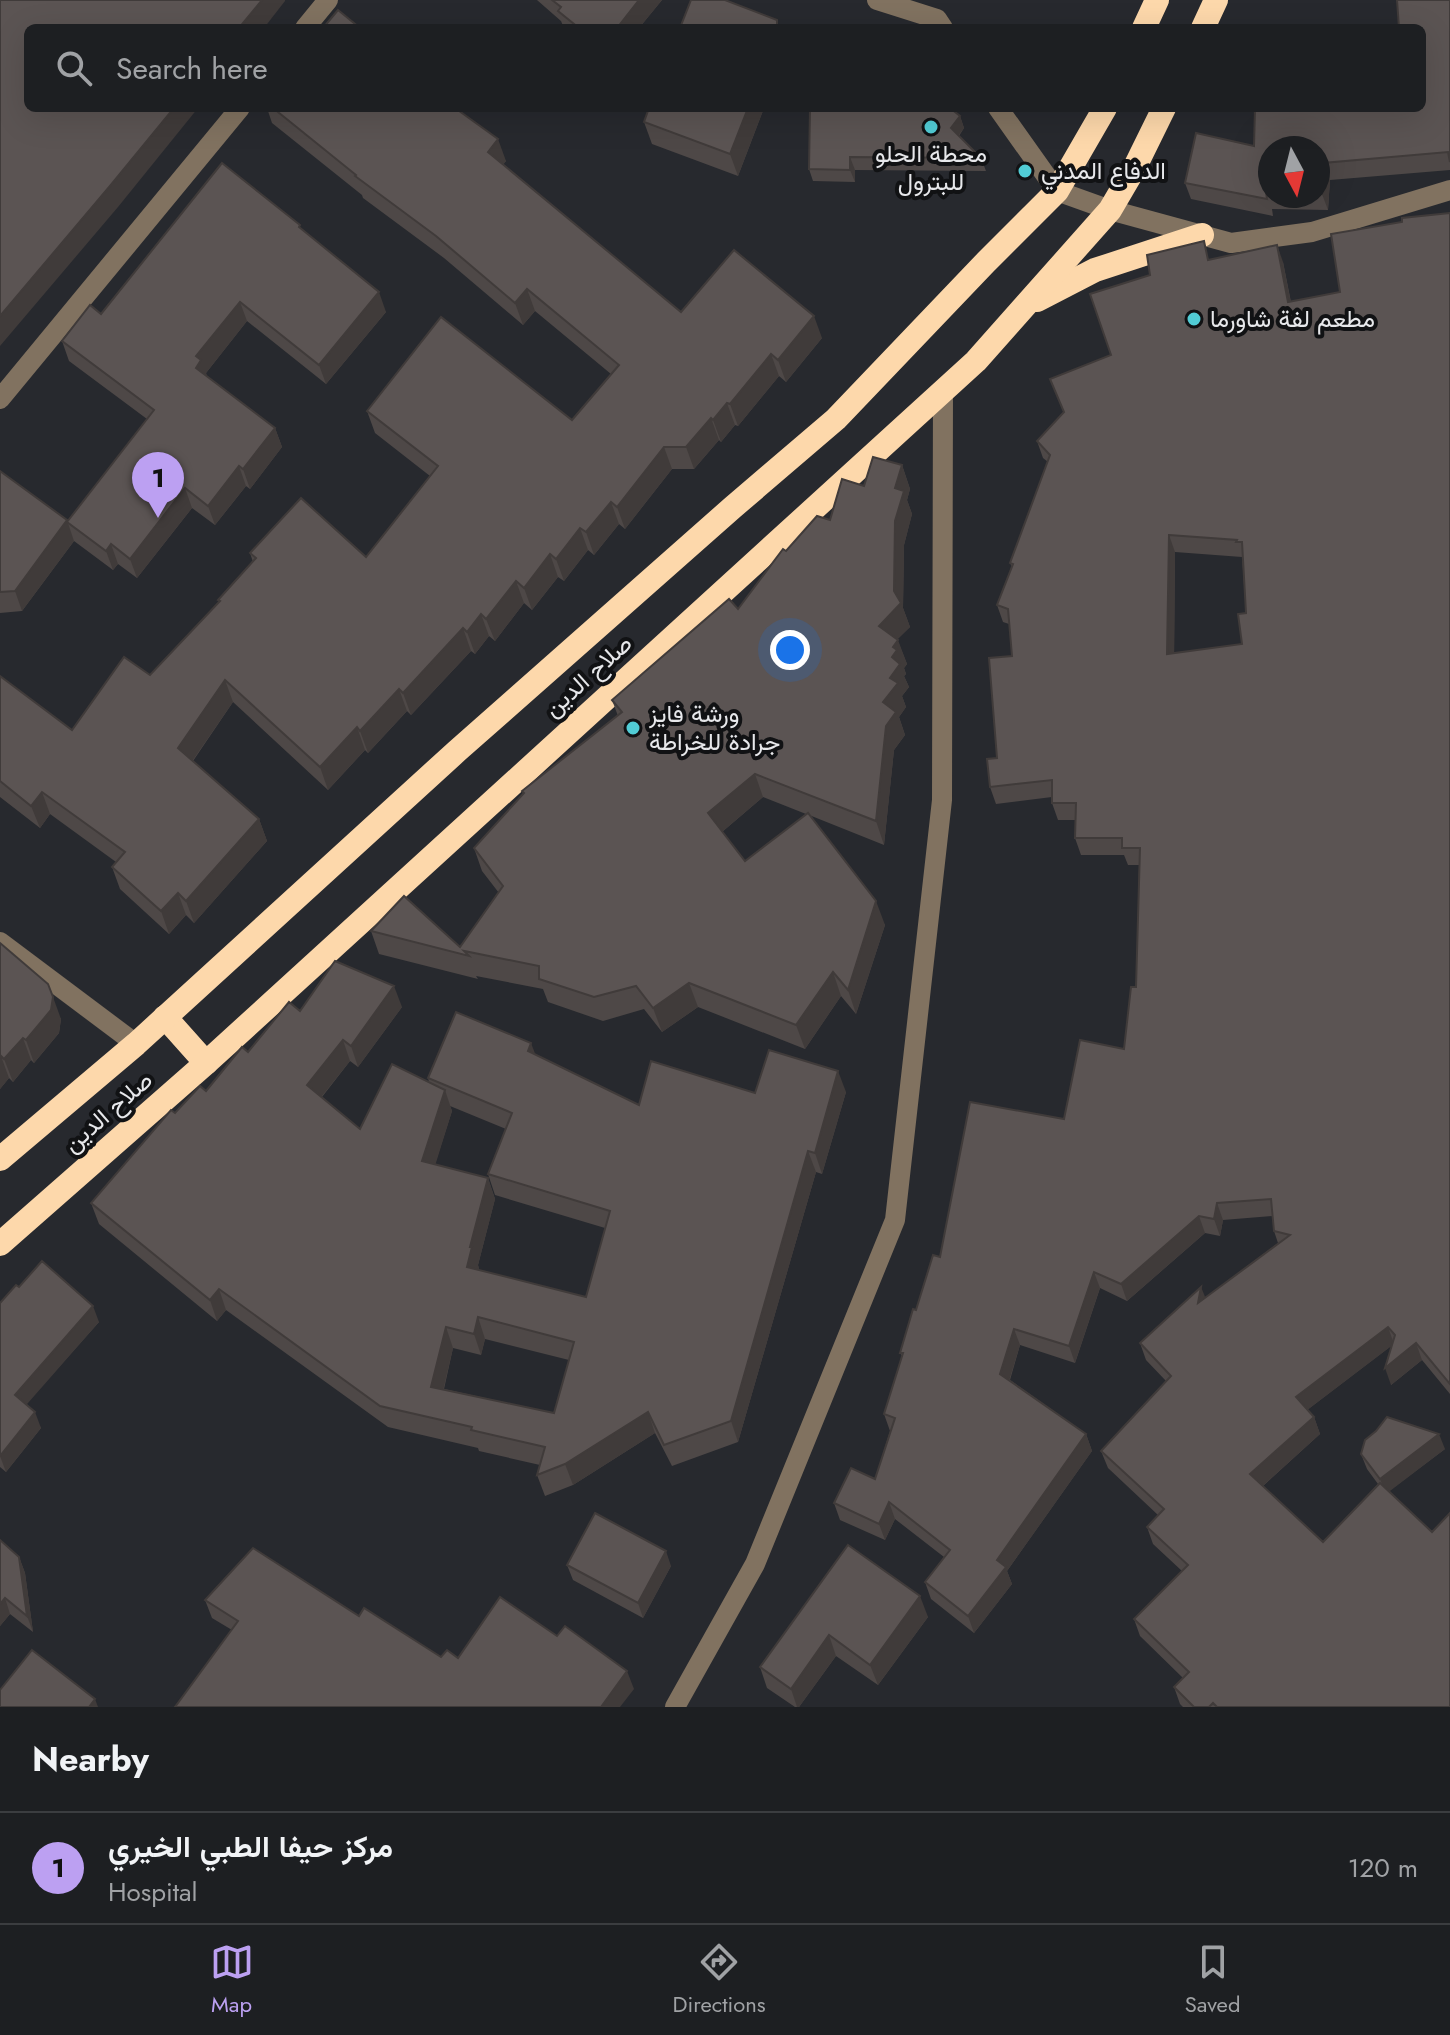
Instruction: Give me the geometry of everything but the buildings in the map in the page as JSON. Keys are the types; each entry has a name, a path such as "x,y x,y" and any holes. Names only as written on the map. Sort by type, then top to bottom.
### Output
{"highway":[{"path":"1146,24 1157,0"},
{"path":"1205,24 1216,0"},
{"name":"صلاح الدين","path":"0,1159 136,1044 457,751 836,419 1057,191 1103,112"},
{"name":"صلاح الدين","path":"0,1244 206,1063 976,361 1110,210 1162,112"},
{"path":"1024,307 1095,270 1202,235"},
{"path":"165,1017 206,1063"}],"street":[{"path":"308,24 328,0"},
{"path":"877,0 940,16"},
{"path":"0,399 237,112"},
{"path":"1001,112 1057,191 1110,210 1231,243 1312,232 1450,190"},
{"path":"675,1707 755,1564 895,1220 942,800 943,392"},
{"path":"0,942 136,1044"}],"place":[{"name":"محطة الحلو للبترول","path":"931,127"},
{"name":"الدفاع المدني","path":"1025,171"},
{"name":"مطعم لفة شاورما","path":"1194,319"},
{"name":"مركز حيفا الطبي الخيري","path":"158,518"},
{"name":"ورشة فايز جرادة للخراطة","path":"633,728"}]}
